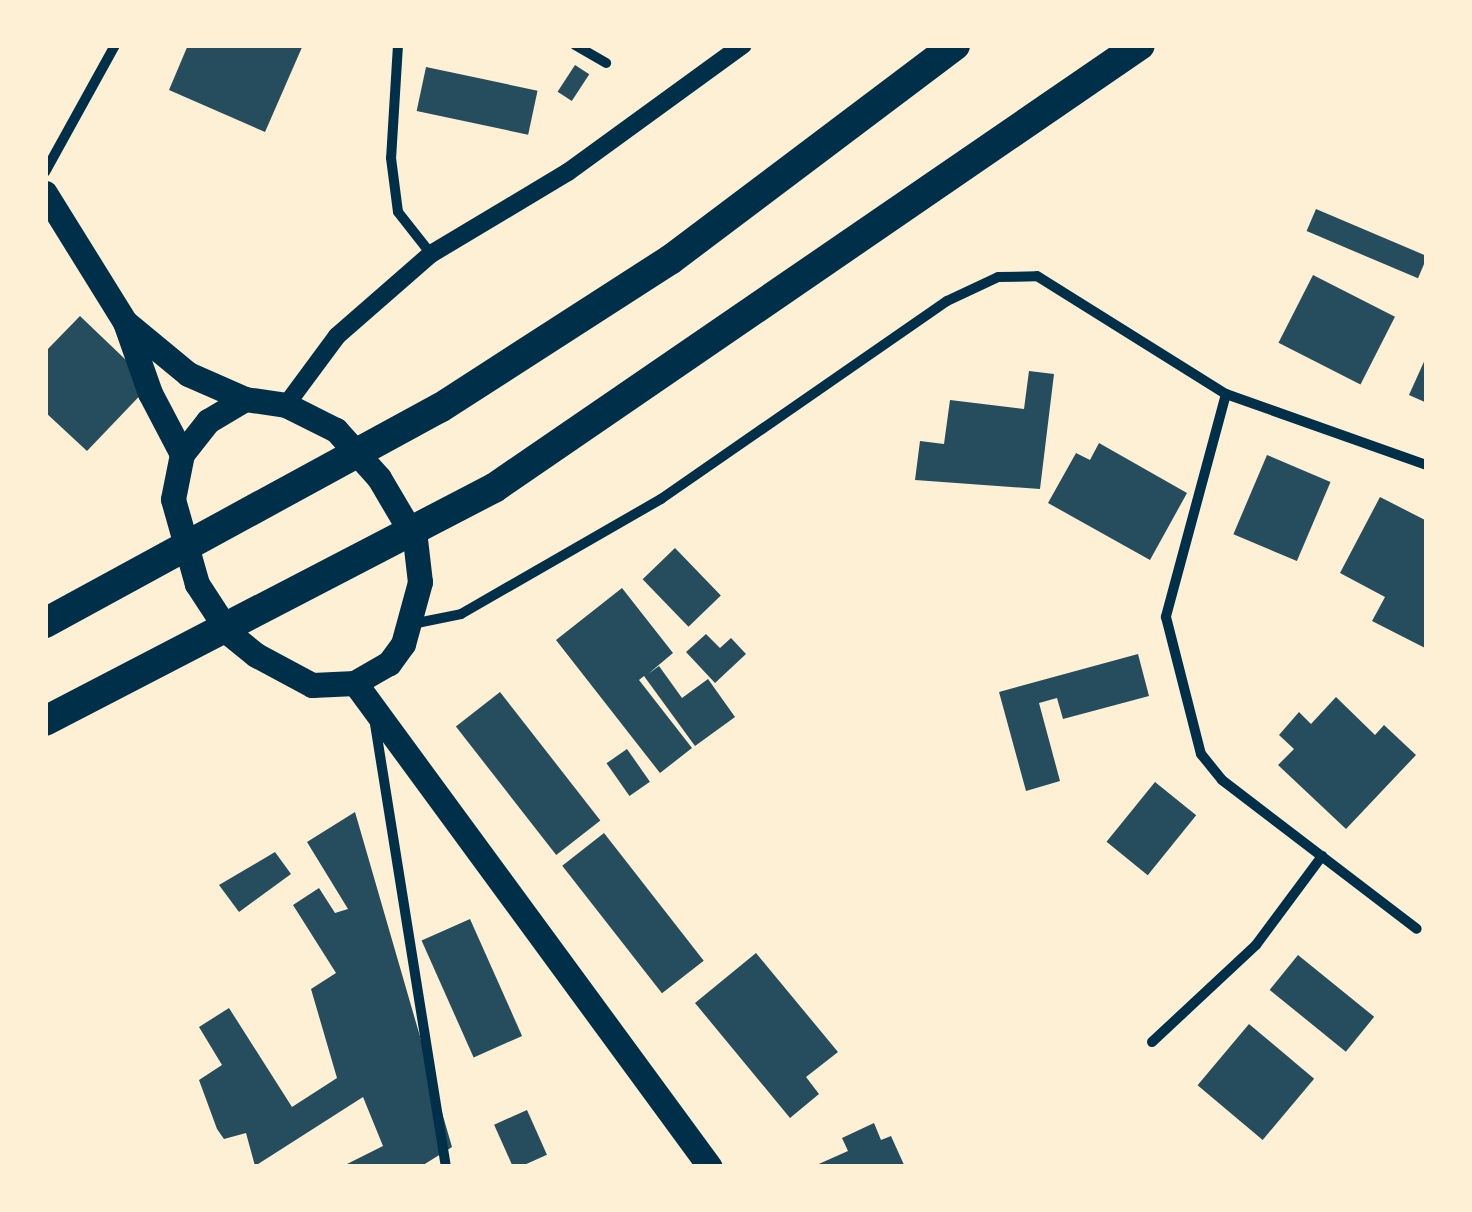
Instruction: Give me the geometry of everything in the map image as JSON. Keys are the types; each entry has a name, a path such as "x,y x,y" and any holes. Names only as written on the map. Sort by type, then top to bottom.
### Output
{"highway":[{"path":"45,623 100,597 440,408 670,260 955,45"},
{"path":"45,721 494,488 1140,45"}],"main road":[{"path":"45,193 125,322 150,393 182,454"},
{"path":"125,322 158,355 245,399 286,405 336,430 379,478 415,540 420,582 412,624 389,663 355,683 312,685 229,633 197,584 173,498 182,454 208,420 245,399"},
{"path":"355,683 374,717 710,1167"}],"street":[{"path":"45,172 115,45"},
{"path":"398,45 392,158 398,212 431,254"},
{"path":"575,45 606,63"},
{"path":"286,405 337,336 431,254 568,172 743,45"},
{"path":"412,624 461,614 661,499 947,301 998,277 1037,276 1061,286 1226,394 1427,465"},
{"path":"1226,394 1166,617 1201,754 1222,780 1417,929"},
{"path":"374,717 446,1167"},
{"path":"1152,1042 1256,945 1322,856"}],"building":[{"path":"188,45 303,45 265,132 169,90"},
{"path":"575,65 589,74 572,101 558,92"},
{"path":"426,67 538,91 528,135 417,111"},
{"path":"1316,209 1427,256 1418,278 1307,231"},
{"path":"1313,275 1395,317 1360,384 1278,343"},
{"path":"80,316 151,384 87,451 45,412 45,352"},
{"path":"1427,355 1427,403 1409,395"},
{"path":"1029,371 1054,374 1040,489 915,480 920,441 944,444 950,400 1024,409"},
{"path":"1099,443 1187,493 1150,560 1048,503 1076,453 1090,460"},
{"path":"1267,455 1331,482 1297,561 1233,534"},
{"path":"1380,497 1427,521 1427,649 1372,621 1385,597 1340,573"},
{"path":"675,548 721,595 688,627 643,579"},
{"path":"622,588 673,653 648,674 659,666 682,698 708,679 735,717 695,746 644,676 639,680 692,748 660,773 556,640"},
{"path":"706,634 720,648 731,638 746,654 715,683 686,652"},
{"path":"1138,654 1149,696 1063,719 1057,698 1039,703 1060,781 1026,791 999,692"},
{"path":"500,692 600,820 556,855 456,726"},
{"path":"1336,697 1375,735 1384,725 1416,755 1346,829 1278,765 1294,749 1279,735 1299,712 1311,724"},
{"path":"627,749 650,782 629,796 607,763"},
{"path":"1155,782 1196,815 1148,875 1107,842"},
{"path":"355,812 452,1147 420,1167 341,1167 383,1146 363,1097 255,1166 246,1133 224,1139 217,1129 199,1080 222,1065 199,1027 229,1008 292,1107 337,1078 311,989 336,973 293,905 319,888 335,913 348,909 307,842"},
{"path":"604,833 704,961 662,993 562,866"},
{"path":"275,852 291,874 239,912 219,885"},
{"path":"470,919 522,1036 474,1057 422,941"},
{"path":"756,953 838,1052 806,1077 819,1094 790,1118 695,1003"},
{"path":"1298,955 1374,1017 1346,1052 1270,990"},
{"path":"1249,1024 1314,1079 1263,1140 1198,1085"},
{"path":"527,1110 547,1155 513,1167 494,1125"},
{"path":"874,1123 881,1140 891,1136 905,1167 812,1167 848,1151 842,1138"}]}
